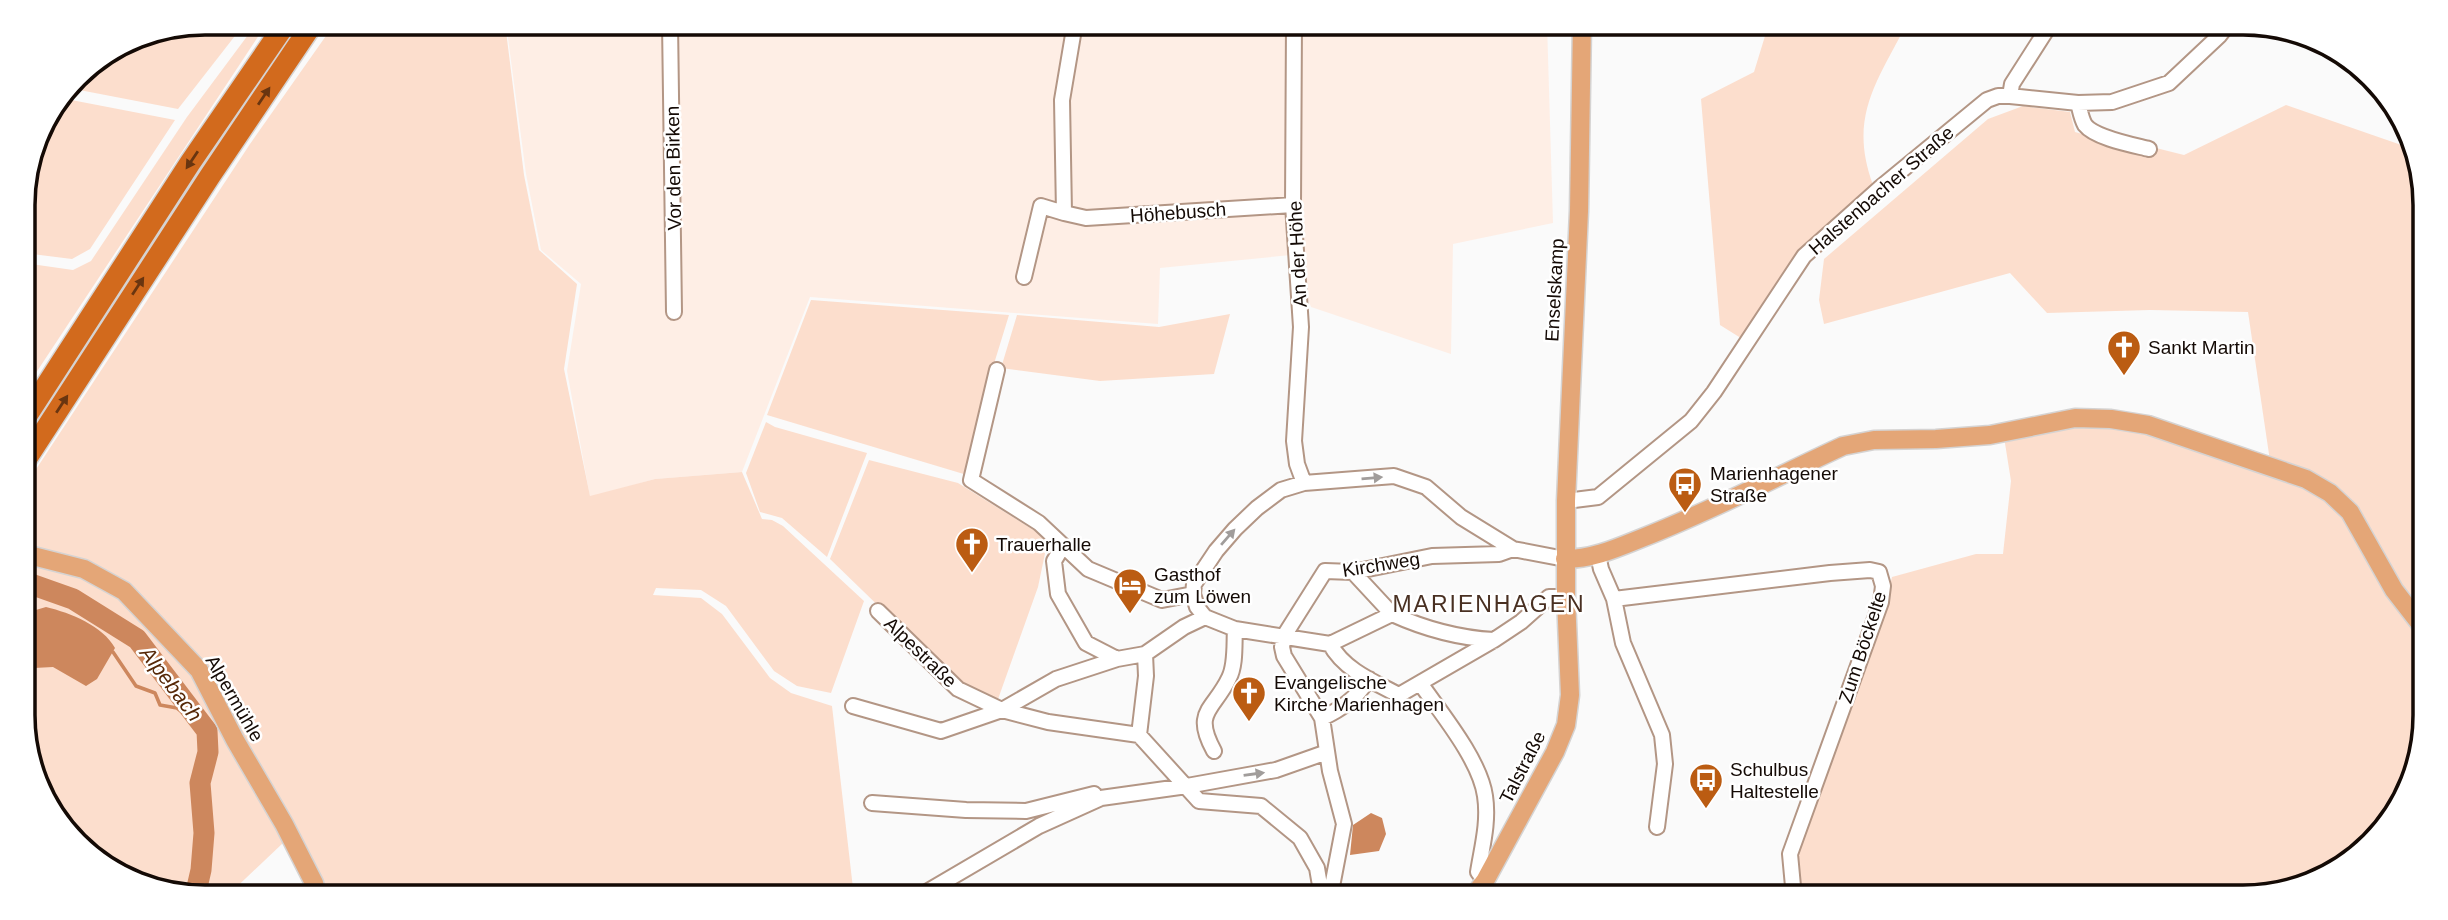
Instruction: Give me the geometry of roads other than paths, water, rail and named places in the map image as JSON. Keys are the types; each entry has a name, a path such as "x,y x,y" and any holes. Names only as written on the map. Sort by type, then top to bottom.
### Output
{"highway":[{"path":"35,403 190,163 278,35"},
{"path":"35,445 305,35"}],"main road":[{"name":"Enselskamp","path":"1566,559 1578,223 1581,35"},
{"path":"1566,559 1598,555 1688,519 1843,446 1874,440 1990,435 2075,418 2111,418 2148,425 2267,465 2306,479 2330,493 2350,512 2394,590 2413,615"},
{"name":"Alpermühle","path":"35,557 84,569 124,591 199,670 315,885"},
{"name":"Talstraße","path":"1482,885 1555,752 1566,725 1570,695 1566,559"}],"street":[{"name":"Vor den Birken","path":"670,35 674,312"},
{"path":"1064,213 1062,100 1073,35"},
{"name":"An der Höhe","path":"1294,35 1293,205 1301,327 1294,441 1297,464 1304,484"},
{"path":"2010,96 2012,84 2043,35"},
{"name":"Halstenbacher Straße","path":"1566,501 1598,497 1691,421 1714,392 1804,256 1880,188 1987,100 2010,96 2078,103 2112,102 2169,83 2220,35"},
{"path":"2078,103 2081,117 2087,127 2097,134 2149,149"},
{"name":"Höhebusch","path":"1024,277 1041,206 1086,218 1293,205"},
{"path":"997,370 971,480 1022,511 1088,569 1162,600 1193,594"},
{"path":"1392,614 1330,644 1235,629 1205,617 1197,607 1193,594 1194,584 1216,551 1236,529 1257,508 1281,491 1304,484 1394,476 1426,487 1461,517 1513,549 1566,559"},
{"path":"1063,546 1054,561 1058,594 1086,643 1117,659"},
{"name":"Kirchweg","path":"1284,636 1325,571 1353,572 1432,556 1499,554 1513,549"},
{"path":"1598,555 1614,598 1623,643 1662,735 1665,764 1657,827"},
{"name":"Zum Böckelte","path":"1614,598 1830,573 1870,570 1879,572 1883,579 1881,603 1790,854 1793,885"},
{"path":"1353,572 1392,614 1419,626 1464,639 1494,640"},
{"path":"1330,644 1338,658 1368,679 1399,695 1494,640 1521,622 1549,597 1566,597"},
{"name":"Alpestraße","path":"878,611 958,689 1002,710 1048,722 1139,735"},
{"path":"853,706 941,731 1002,710 1056,679 1117,659 1145,654 1184,627 1205,617"},
{"path":"1214,751 1207,737 1205,714 1231,676 1235,629"},
{"path":"1284,636 1284,656 1322,718 1327,752 1345,824 1332,885"},
{"path":"1145,654 1146,676 1139,735 1199,801 1261,806 1300,838 1317,868 1320,885"},
{"path":"1322,718 1357,696 1368,679"},
{"path":"1420,683 1464,744 1484,790 1486,828 1478,872 1485,881"},
{"path":"938,885 1039,826 1101,798 1276,770 1327,752"},
{"path":"872,803 966,810 1027,811 1093,794 1101,798"}],"waterway":[{"name":"Alpebach","path":"35,586 73,599 137,639 207,731 208,752 200,783 204,833 198,885"},
{"path":"113,652 136,686 155,693 160,705 177,708 191,719 199,720"}],"place":[{"name":"Sankt Martin","path":"2124,377"},
{"name":"Marienhagener Straße","path":"1685,514"},
{"name":"Trauerhalle","path":"972,574"},
{"name":"Gasthof zum Löwen","path":"1130,615"},
{"name":"Evangelische Kirche Marienhagen","path":"1249,723"},
{"name":"Schulbus Haltestelle","path":"1706,810"}],"district":[{"name":"MARIENHAGEN","path":"1489,604"}]}
